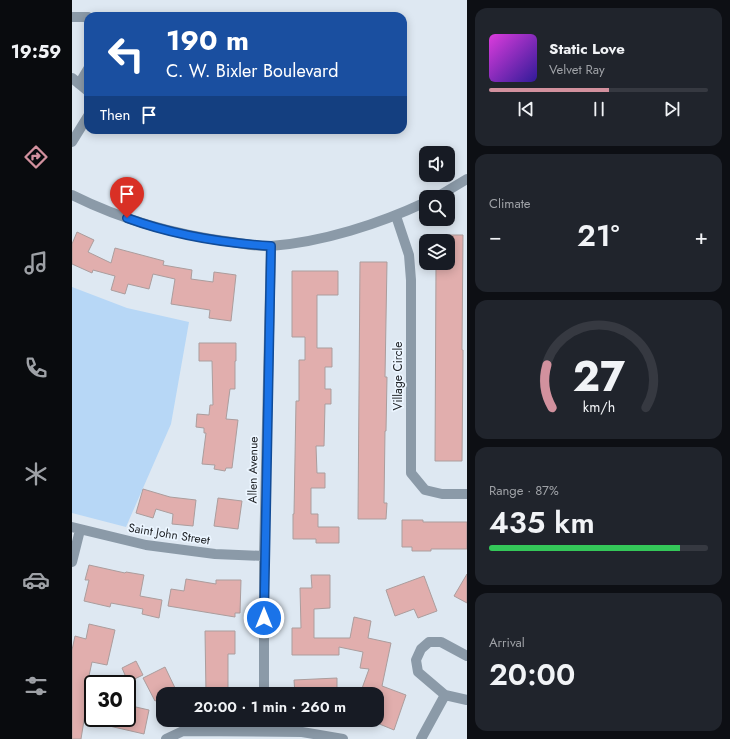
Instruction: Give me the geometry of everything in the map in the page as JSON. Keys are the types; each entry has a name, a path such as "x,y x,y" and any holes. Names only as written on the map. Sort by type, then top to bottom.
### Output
{"street":[{"path":"72,17 84,17"},
{"path":"84,73 75,81 84,88"},
{"path":"72,142 84,122"},
{"path":"449,190 467,179"},
{"path":"72,195 86,202 141,223 198,238 271,246 313,240 396,216 419,205"},
{"name":"Village Circle","path":"396,216 409,255 411,280 411,473 425,490 442,494 467,494"},
{"name":"Allen Avenue","path":"264,687 264,556 271,246"},
{"path":"72,562 76,529"},
{"name":"Saint John Street","path":"76,529 146,545 215,554 264,556"},
{"path":"467,656 441,642 429,642 421,649 416,660 418,672 445,695 467,700"},
{"path":"421,739 445,695"},
{"path":"264,727 264,732"},
{"path":"166,739 183,731 302,732 343,739"}],"shaded area":[{"path":"72,287 127,308 189,322 171,424 126,527 72,513"}],"building":[{"path":"77,232 94,240 88,252 111,263 115,248 164,261 163,265 192,270 191,279 213,282 214,272 236,275 231,321 209,318 210,310 171,304 175,279 153,274 149,289 128,284 125,294 111,290 115,276 93,270 92,273 72,264 72,244"},
{"path":"455,235 463,235 462,461 435,461 436,270 455,270"},
{"path":"360,262 387,262 385,377 387,377 384,503 387,503 386,519 358,519"},
{"path":"292,271 338,271 338,295 317,295 317,348 332,348 332,367 325,367 325,389 331,389 331,404 325,404 324,446 316,446 317,473 325,473 325,488 311,488 311,514 318,514 318,527 339,527 339,543 316,543 316,539 293,539 296,401 299,401 299,360 305,360 305,337 292,337"},
{"path":"199,343 236,343 235,389 230,389 226,419 238,420 232,468 226,468 225,471 214,469 215,465 202,464 206,433 204,433 204,428 196,427 197,414 209,415 210,405 213,405 212,361 199,361"},
{"path":"143,489 170,497 196,500 193,526 172,524 173,514 156,509 153,518 136,513"},
{"path":"218,498 242,501 238,529 214,526"},
{"path":"402,520 423,520 423,522 467,522 467,549 431,549 431,551 412,551 412,547 402,547"},
{"path":"89,565 125,573 144,575 140,596 162,600 159,618 142,614 143,609 111,603 110,607 84,601 89,580 85,580"},
{"path":"467,574 467,603 454,596"},
{"path":"311,575 330,575 330,608 314,609 314,638 350,638 354,617 371,621 368,638 391,643 382,686 406,695 394,730 384,726 384,687 363,687 369,669 360,668 363,652 339,647 339,655 292,655 292,628 301,628 300,588 312,588"},
{"path":"424,576 437,611 418,618 414,609 395,616 386,590"},
{"path":"186,579 216,584 216,580 241,580 240,613 235,613 235,617 168,606 171,589 184,591"},
{"path":"89,624 115,630 107,665 92,662 89,675 84,675 84,720 81,739 72,739 72,650 75,636 86,639"},
{"path":"205,631 235,631 235,654 228,654 228,687 206,687"},
{"path":"136,661 143,675 136,678 136,675 125,675 122,668"},
{"path":"165,667 175,687 156,687 155,701 143,678"},
{"path":"337,678 337,687 294,687 294,680"},
{"path":"136,707 149,710 144,734 114,727 136,727"}],"route":[{"path":"127,218 198,238 271,246 264,618"}]}
